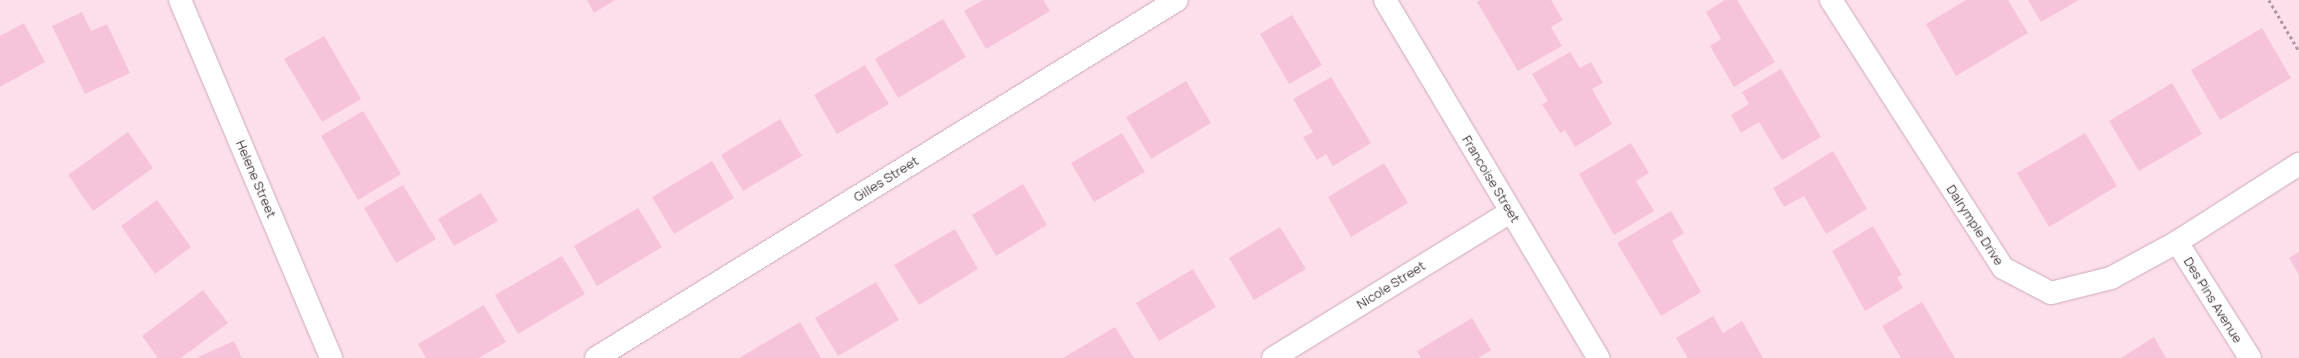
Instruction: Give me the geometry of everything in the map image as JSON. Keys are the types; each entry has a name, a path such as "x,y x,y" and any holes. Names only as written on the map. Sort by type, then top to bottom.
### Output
{"street":[{"name":"Helene Street","path":"180,0 331,358"},
{"name":"Gilles Street","path":"596,358 1177,0"},
{"name":"Francoise Street","path":"1385,0 1598,358"},
{"name":"Dalrymple Drive","path":"1831,0 2003,268 2051,293 2110,278 2176,242 2299,164"},
{"name":"Nicole Street","path":"1273,358 1510,212"},
{"name":"Des Pins Avenue","path":"2176,242 2250,358"}],"path":[{"path":"2268,0 2299,51"}],"building":[{"path":"587,0 615,0 594,13"},
{"path":"983,0 1043,0 1050,11 986,49 964,11"},
{"path":"1480,0 1551,0 1563,20 1551,27 1562,46 1518,71 1477,2"},
{"path":"1725,0 1737,0 1775,62 1734,87 1710,46 1721,39 1706,12"},
{"path":"1966,0 2008,0 2028,33 1956,76 1926,24"},
{"path":"2028,0 2079,0 2041,22"},
{"path":"82,12 91,31 107,24 130,73 85,94 52,26"},
{"path":"1292,15 1322,65 1289,84 1260,34"},
{"path":"943,19 966,57 898,98 875,59"},
{"path":"24,23 45,62 0,87 0,36"},
{"path":"2262,28 2291,78 2220,120 2191,70"},
{"path":"324,36 361,99 322,122 284,59"},
{"path":"1570,52 1580,68 1591,62 1603,83 1592,89 1612,124 1575,147 1565,130 1560,133 1542,104 1548,101 1532,74"},
{"path":"865,65 889,104 837,134 814,95"},
{"path":"1781,69 1821,137 1782,160 1759,122 1741,133 1731,115 1749,104 1742,92"},
{"path":"1331,77 1371,143 1333,166 1326,154 1317,160 1303,137 1313,132 1293,99"},
{"path":"1186,81 1211,123 1151,159 1126,117"},
{"path":"2172,83 2202,134 2139,171 2109,121"},
{"path":"363,111 401,174 358,200 321,136"},
{"path":"780,119 802,156 743,191 721,155"},
{"path":"128,132 153,168 93,211 68,175"},
{"path":"1122,133 1145,172 1094,202 1071,163"},
{"path":"2085,133 2117,186 2049,227 2017,173"},
{"path":"1631,143 1649,173 1636,181 1654,211 1614,235 1579,174"},
{"path":"1833,151 1867,209 1826,234 1804,196 1784,207 1773,188"},
{"path":"712,161 734,198 674,234 652,197"},
{"path":"1384,163 1408,203 1351,237 1328,197"},
{"path":"1023,184 1047,225 996,256 972,215"},
{"path":"403,185 436,239 396,263 364,208"},
{"path":"481,193 498,221 454,246 438,219"},
{"path":"157,200 191,247 155,274 121,226"},
{"path":"638,208 662,247 597,286 574,246"},
{"path":"1671,211 1684,233 1672,241 1701,292 1661,316 1617,243"},
{"path":"1873,226 1902,275 1897,277 1903,288 1865,311 1832,251"},
{"path":"1280,227 1306,269 1254,300 1229,258"},
{"path":"955,229 978,269 919,305 894,265"},
{"path":"2299,252 2299,275 2289,258"},
{"path":"562,256 585,294 518,334 495,295"},
{"path":"1193,269 1216,307 1159,341 1136,303"},
{"path":"876,282 899,320 838,356 815,318"},
{"path":"203,290 228,323 181,358 158,358 142,336"},
{"path":"1922,302 1955,358 1901,358 1882,326"},
{"path":"484,305 506,342 479,358 426,358 418,344"},
{"path":"1713,316 1723,333 1742,321 1763,358 1688,358 1676,338"},
{"path":"1472,318 1491,350 1478,358 1421,358 1417,351"},
{"path":"800,322 821,358 739,358"},
{"path":"1115,327 1134,358 1063,358"},
{"path":"2154,337 2166,358 2121,358"},
{"path":"234,341 242,358 198,357"}]}
